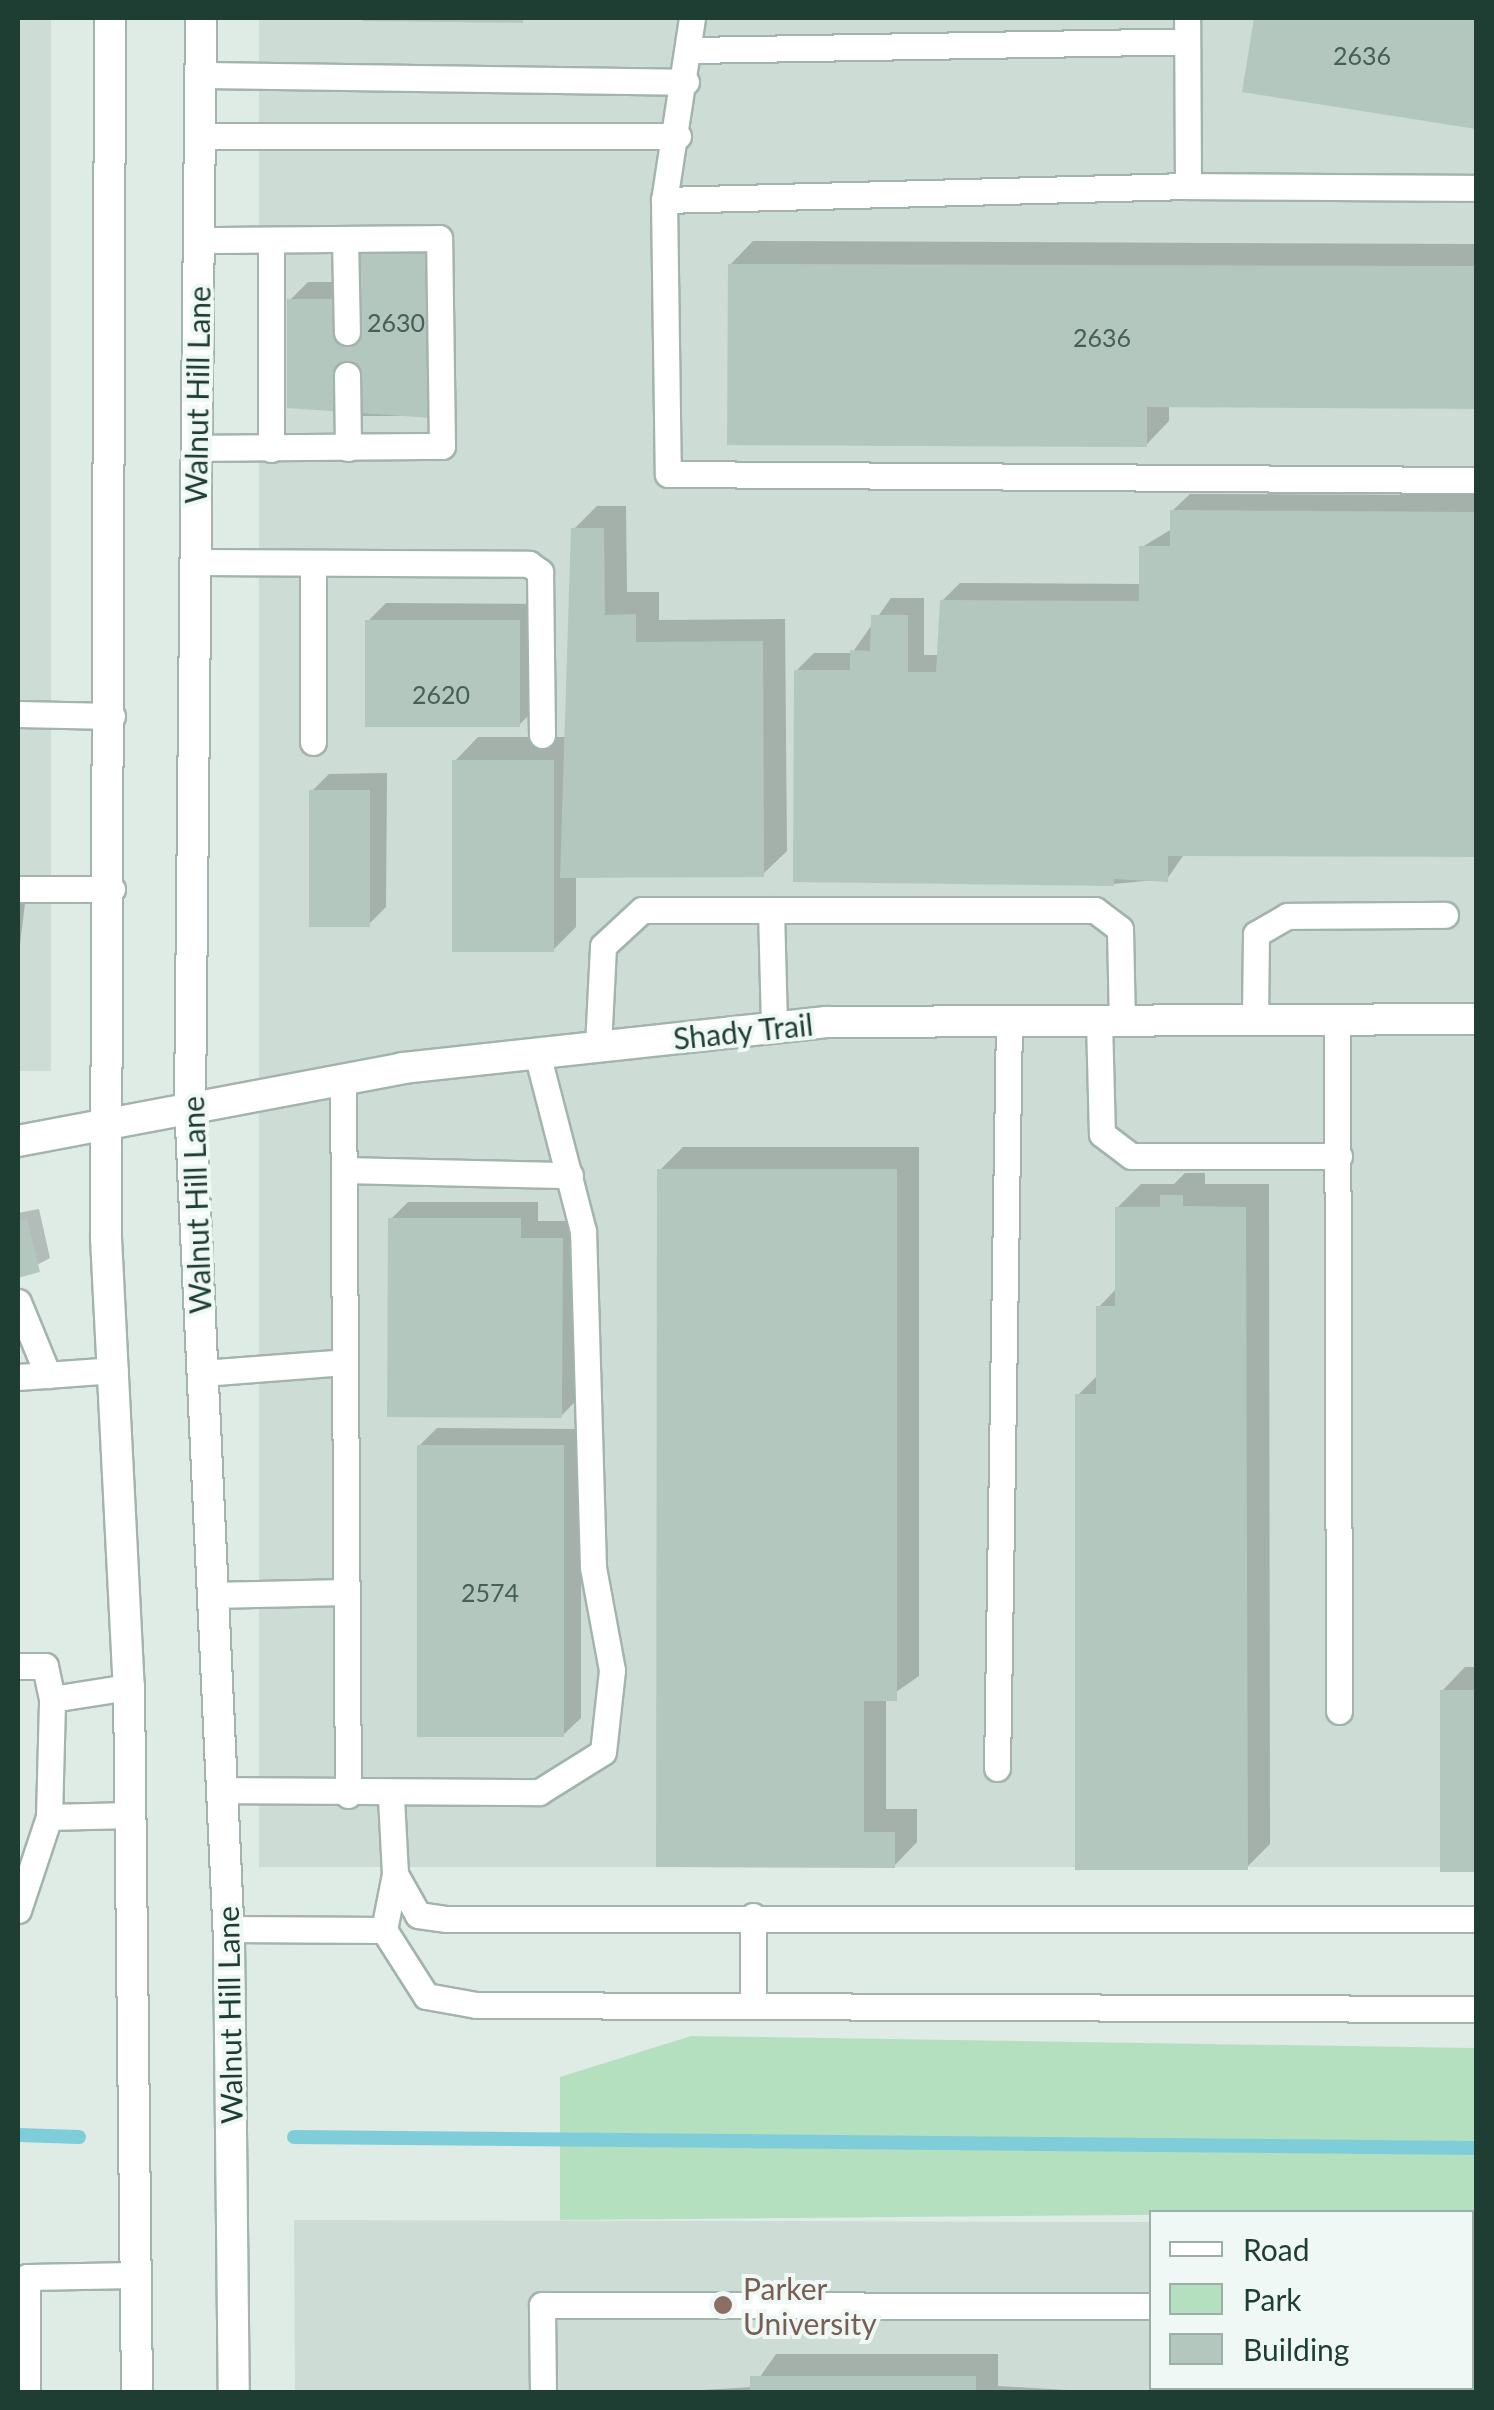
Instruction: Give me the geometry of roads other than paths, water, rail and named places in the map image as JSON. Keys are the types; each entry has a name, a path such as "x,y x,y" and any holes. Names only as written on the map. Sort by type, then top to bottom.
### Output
{"main road":[{"path":"110,18 112,889 107,1126 130,1687 137,2392"},
{"name":"Walnut Hill Lane","path":"200,18 190,1104 228,1930 234,2392"},
{"name":"Shady Trail","path":"18,1141 107,1126 190,1104 343,1078 774,1028 1009,1021 1476,1019"}],"lane":[{"path":"692,18 678,136 664,200 668,474 1476,480"},
{"path":"691,50 1187,29 1188,186"},
{"path":"200,75 686,82"},
{"path":"199,136 678,136"},
{"path":"664,200 1188,186 1476,188"},
{"path":"196,448 442,446 439,238 198,240"},
{"path":"343,318 345,239"},
{"path":"271,240 279,313 279,393 271,449"},
{"path":"344,387 348,448"},
{"path":"196,562 529,564 540,572 542,735"},
{"path":"313,563 313,742"},
{"path":"18,714 112,716"},
{"path":"18,889 112,889"},
{"path":"598,1046 603,946 642,910 1095,910 1120,930 1102,1134 1131,1156 1339,1156"},
{"path":"771,910 774,1028"},
{"path":"1255,1018 1256,934 1287,916 1445,914"},
{"path":"1338,1019 1339,1711"},
{"path":"997,1768 1009,1021"},
{"path":"222,1790 391,1797 539,1792 603,1752 612,1670 593,1568 583,1232 536,1054"},
{"path":"343,1078 348,1795"},
{"path":"344,1170 570,1175"},
{"path":"18,1302 48,1374"},
{"path":"203,1373 345,1362"},
{"path":"18,1377 115,1370"},
{"path":"212,1595 346,1592"},
{"path":"18,1666 45,1666 52,1699 49,1817 18,1910"},
{"path":"52,1699 130,1687"},
{"path":"391,1797 395,1874 384,1930 426,1996 476,2005 1476,2009"},
{"path":"49,1817 130,1815"},
{"path":"395,1874 418,1914 447,1919 1476,1919"},
{"path":"752,1916 752,2006"},
{"path":"228,1930 384,1930"},
{"path":"26,2392 26,2277 135,2275"},
{"path":"543,2392 542,2304 1149,2306"}],"waterway":[{"path":"18,2135 79,2137"},
{"path":"294,2137 1476,2148"}],"place":[{"name":"Parker University","path":"723,2305"}]}
